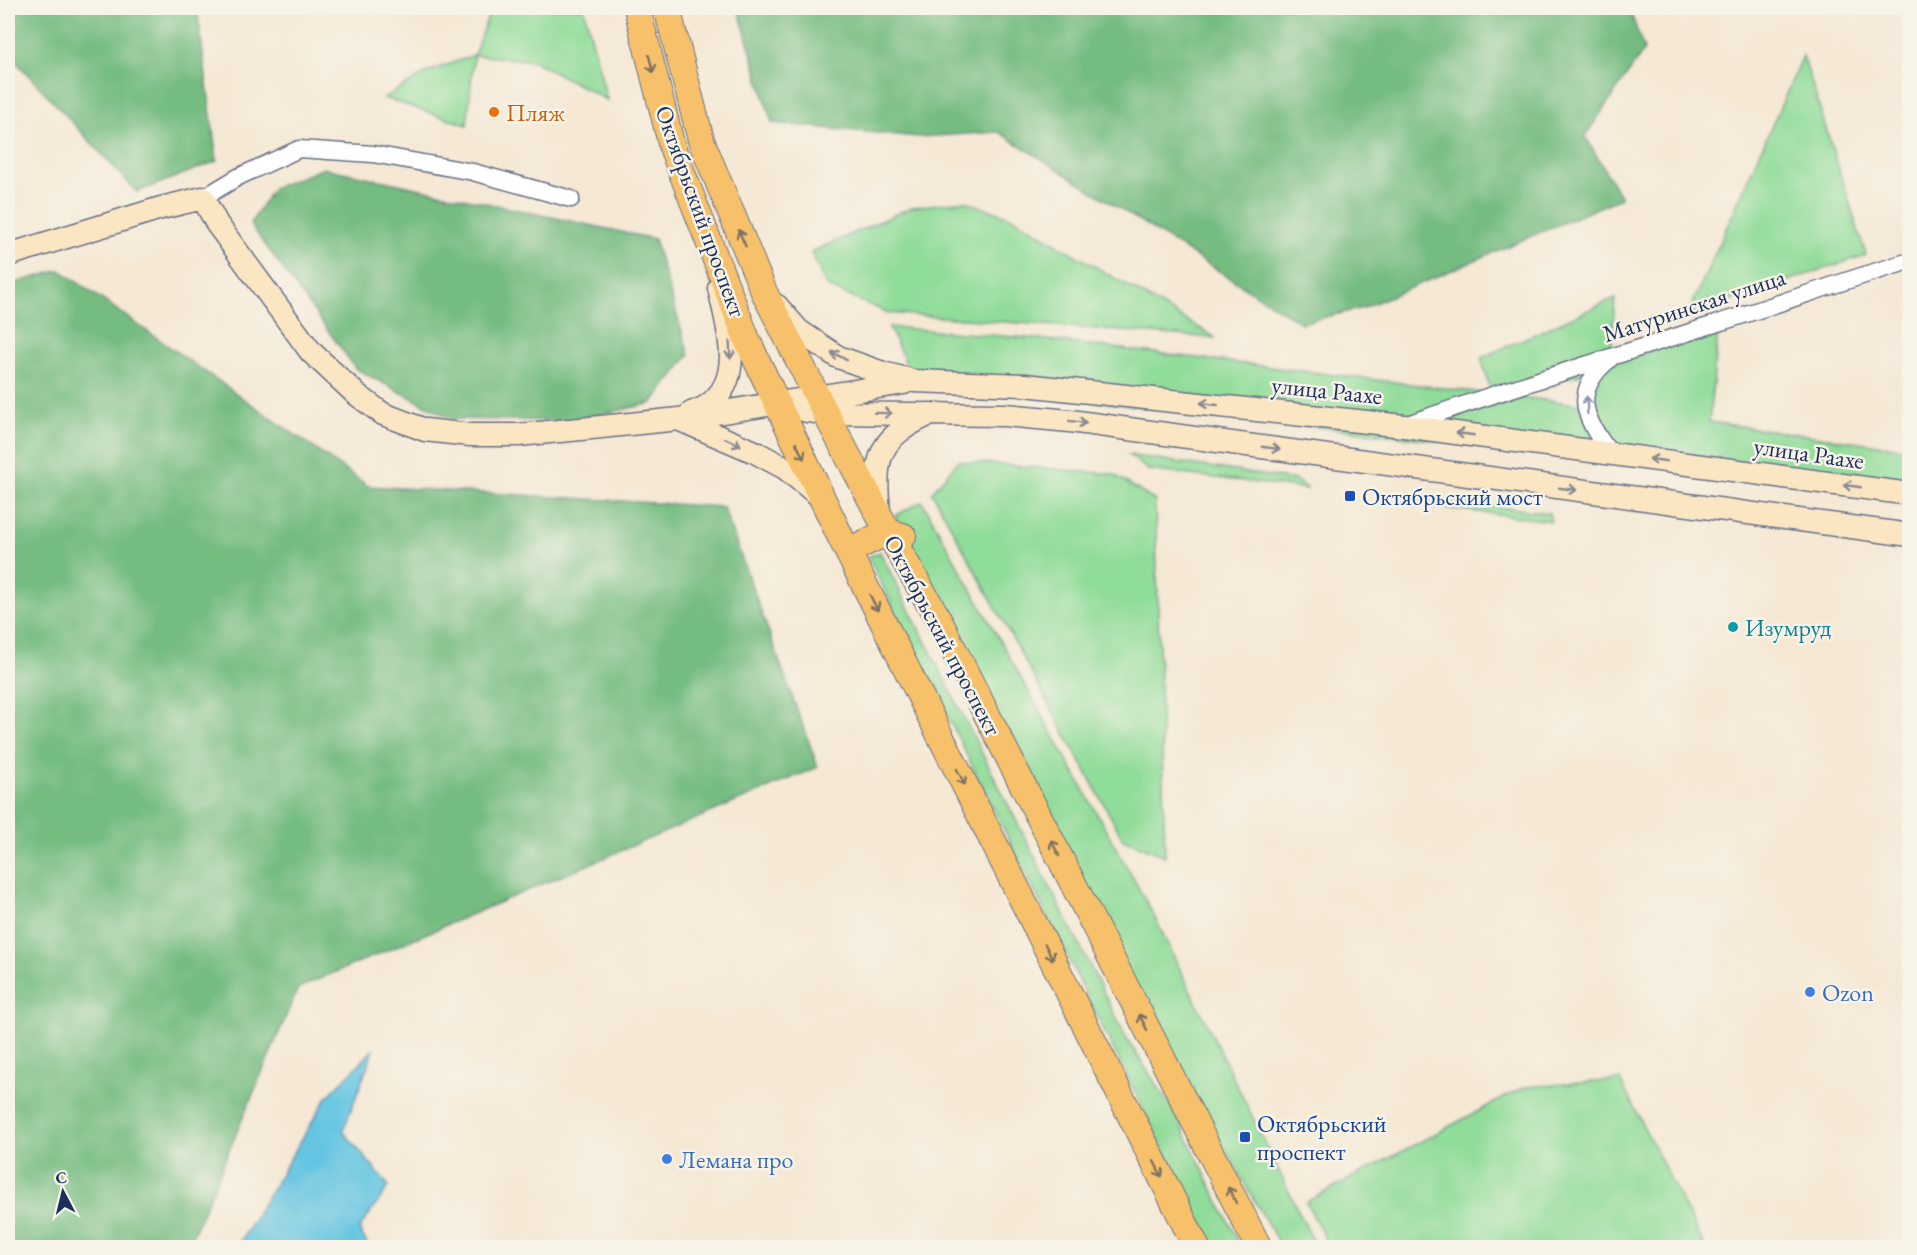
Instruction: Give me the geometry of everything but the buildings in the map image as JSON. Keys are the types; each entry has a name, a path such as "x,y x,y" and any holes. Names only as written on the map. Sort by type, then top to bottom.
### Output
{"main road":[{"name":"Октябрьский проспект","path":"637,8 672,147 748,342 848,551 1197,1248"},
{"name":"Октябрьский проспект","path":"667,8 701,140 764,292 884,524 909,540 975,660 972,685 1259,1248"},
{"path":"8,255 161,208 203,198 224,234 310,352 356,394 383,414 425,430 470,435 518,435 679,419 777,402 807,411 821,404 914,381"},
{"path":"679,419 708,405 723,390 729,370 732,350 711,251"},
{"name":"улица Раахе","path":"764,292 799,331 838,357 883,374 914,381 1025,385 1404,426 1910,494"},
{"path":"821,404 931,414 1005,415 1070,421 1910,535"},
{"path":"848,551 884,524 876,477 882,454 893,437 910,423 931,414"},
{"path":"679,419 744,447 785,468 823,499"}],"street":[{"path":"203,198 238,177 299,148 373,154 473,172 571,199"},
{"name":"Матуринская улица","path":"1404,426 1493,394 1910,261"},
{"path":"1611,357 1596,371 1588,384 1586,405 1593,430 1611,454"}],"green space":[{"path":"8,8 197,8 217,161 137,192 8,53"},
{"path":"491,8 584,8 607,100 534,61 474,55"},
{"path":"738,8 1629,8 1644,50 1585,136 1621,198 1363,308 1301,323 999,132 919,137 772,123"},
{"path":"474,55 467,125 384,98 430,71"},
{"path":"1803,56 1866,255 1688,314"},
{"path":"324,168 654,239 689,355 652,403 571,421 452,419 356,369 250,224 273,188"},
{"path":"965,201 1013,218 1216,338 888,313 826,286 811,252 912,207"},
{"path":"60,270 368,486 723,507 818,767 298,988 188,1247 8,1247 8,285"},
{"path":"1615,298 1611,357 1719,323 1709,422 1909,449 1909,494 914,381 889,327 1039,339 1492,394 1481,358","holes":["1596,371 1585,405 1495,394"]},
{"path":"1129,455 1295,480 1308,489 1148,470"},
{"path":"958,461 1113,474 1155,501 1165,856 1123,839 932,492"},
{"path":"922,501 1152,912 1316,1247 1281,1247 1126,976 895,516"},
{"path":"1397,502 1467,503 1549,513 1551,521"},
{"path":"880,552 1128,1041 1175,1113 1241,1247 1212,1247 868,557"},
{"path":"1620,1080 1705,1247 1330,1247 1306,1202 1524,1087"}],"water":[{"path":"374,1049 343,1131 389,1186 359,1229 369,1247 237,1247 327,1097"}],"place":[{"name":"Пляж","path":"494,112"},
{"name":"Октябрьский мост","path":"1350,496"},
{"name":"Изумруд","path":"1733,627"},
{"name":"Ozon","path":"1810,992"},
{"name":"Октябрьский проспект","path":"1245,1137"},
{"name":"Лемана про","path":"667,1159"}]}
